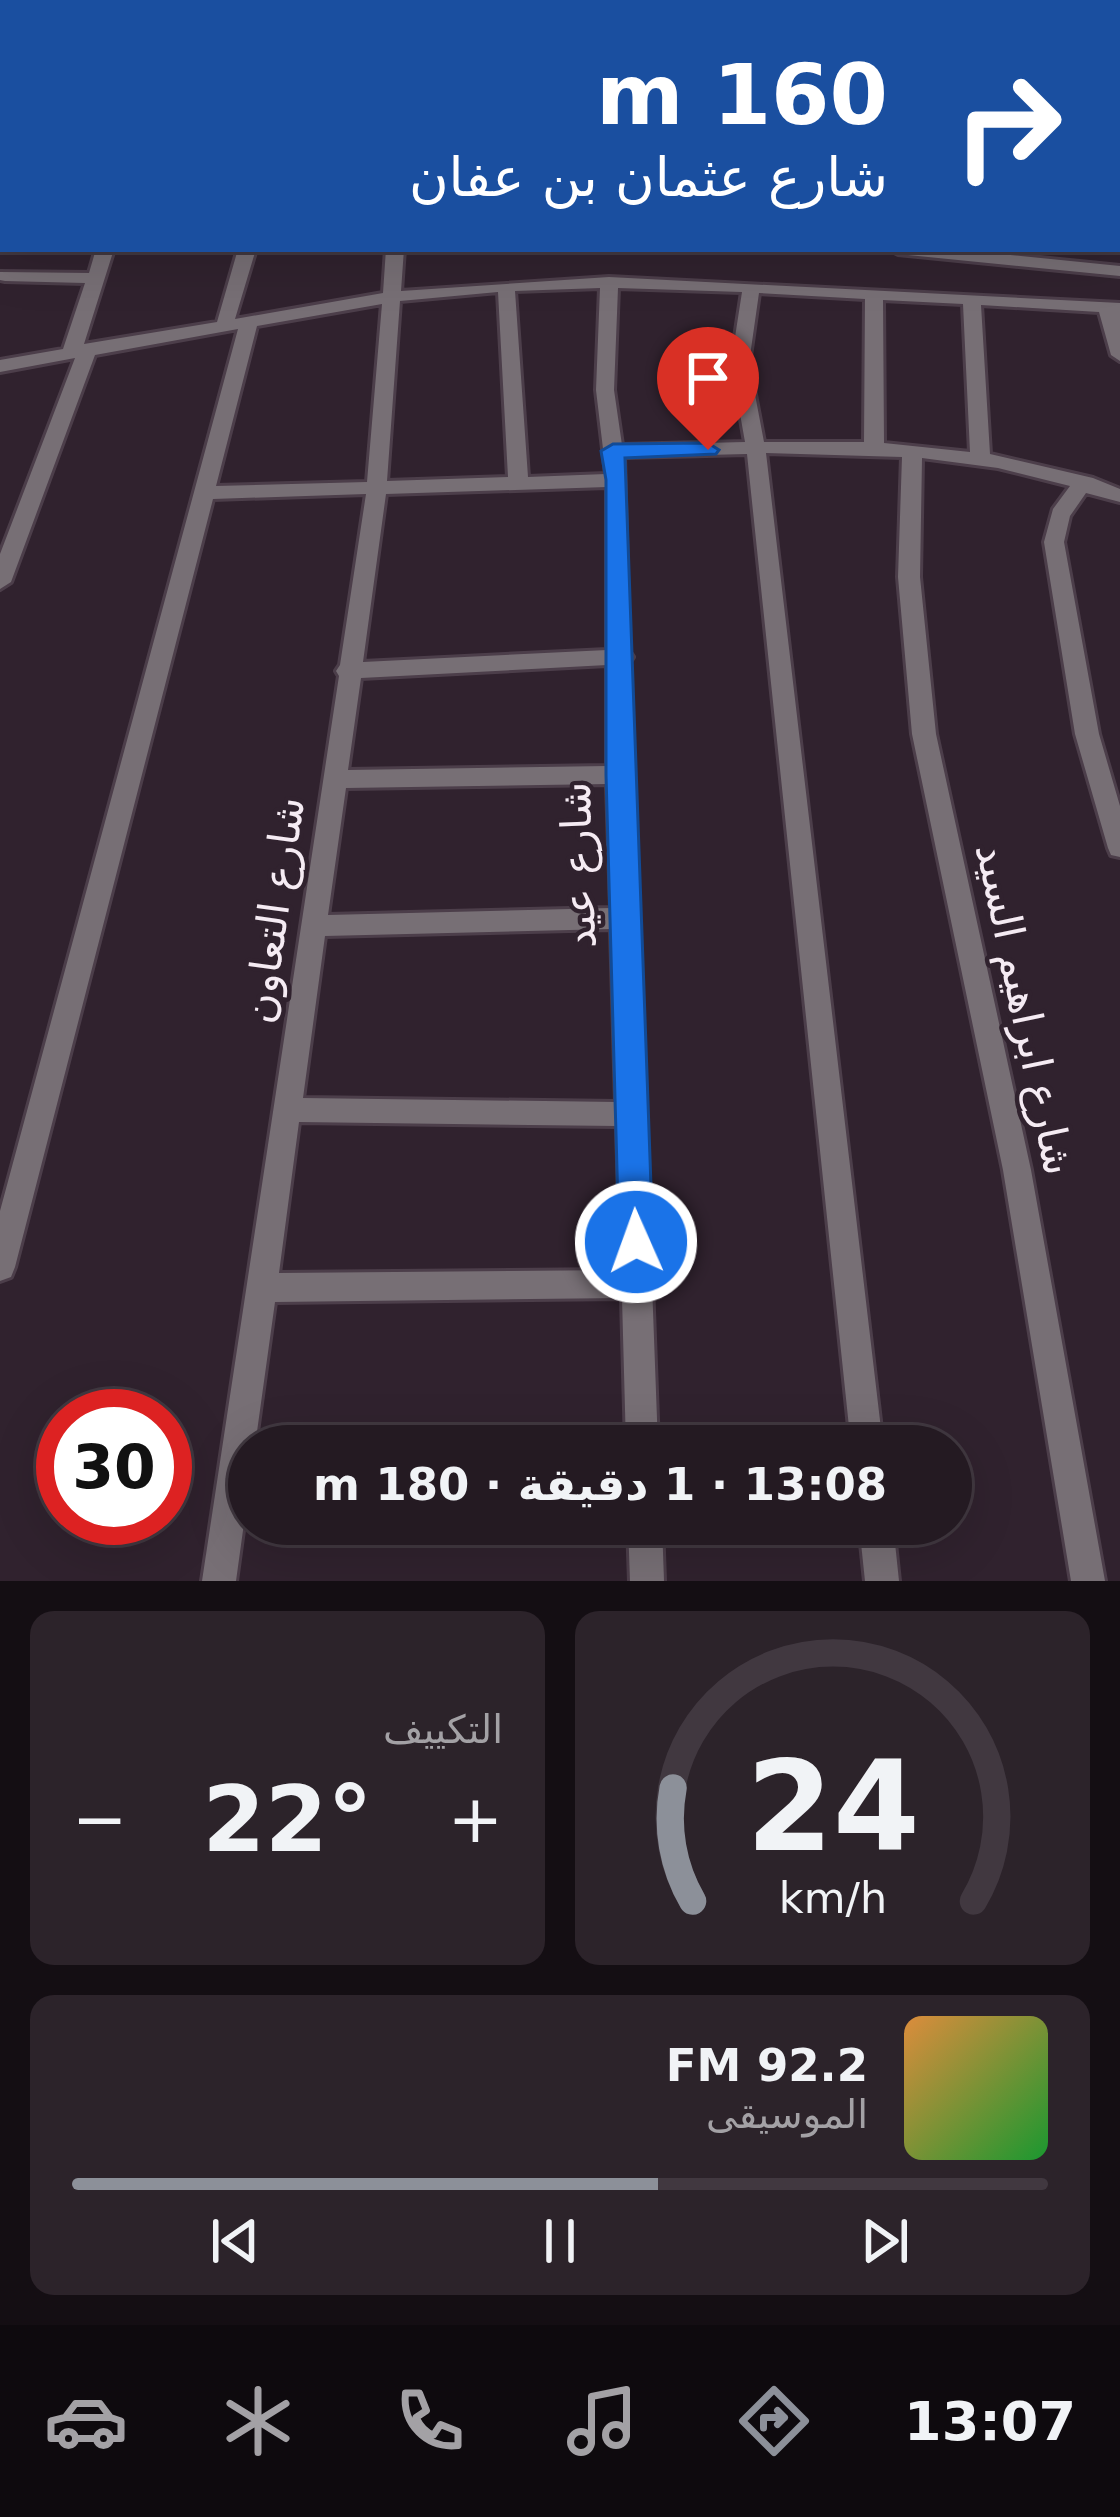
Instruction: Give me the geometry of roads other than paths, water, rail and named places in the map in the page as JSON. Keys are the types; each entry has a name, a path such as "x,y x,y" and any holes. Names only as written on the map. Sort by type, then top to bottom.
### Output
{"street":[{"path":"0,582 80,350 104,252"},
{"path":"225,324 246,252"},
{"name":"شارع التعاون","path":"219,1581 377,488 395,252"},
{"path":"927,252 1120,272"},
{"path":"5,275 95,278"},
{"path":"0,367 390,297 609,282 1113,308 1120,356"},
{"name":"شارع عيد","path":"609,282 605,390 617,480 620,775 641,1425"},
{"path":"506,286 518,483"},
{"path":"752,287 740,363 756,449 865,1425"},
{"path":"874,294 874,451"},
{"path":"972,299 980,460"},
{"path":"0,1267 250,320"},
{"path":"613,451 912,452 980,460 1085,482 1120,496"},
{"name":"شارع ابراهيم السيد","path":"912,452 909,577 924,734 1021,1191 1088,1581"},
{"path":"208,493 617,480"},
{"path":"1085,482 1067,499 1057,519 1054,542 1087,734 1120,848"},
{"path":"347,671 622,657"},
{"path":"332,779 620,775"},
{"path":"312,926 624,918"},
{"path":"286,1110 632,1114"},
{"path":"261,1288 638,1284"},
{"path":"645,1545 646,1581"},
{"path":"878,1545 882,1581"}]}
